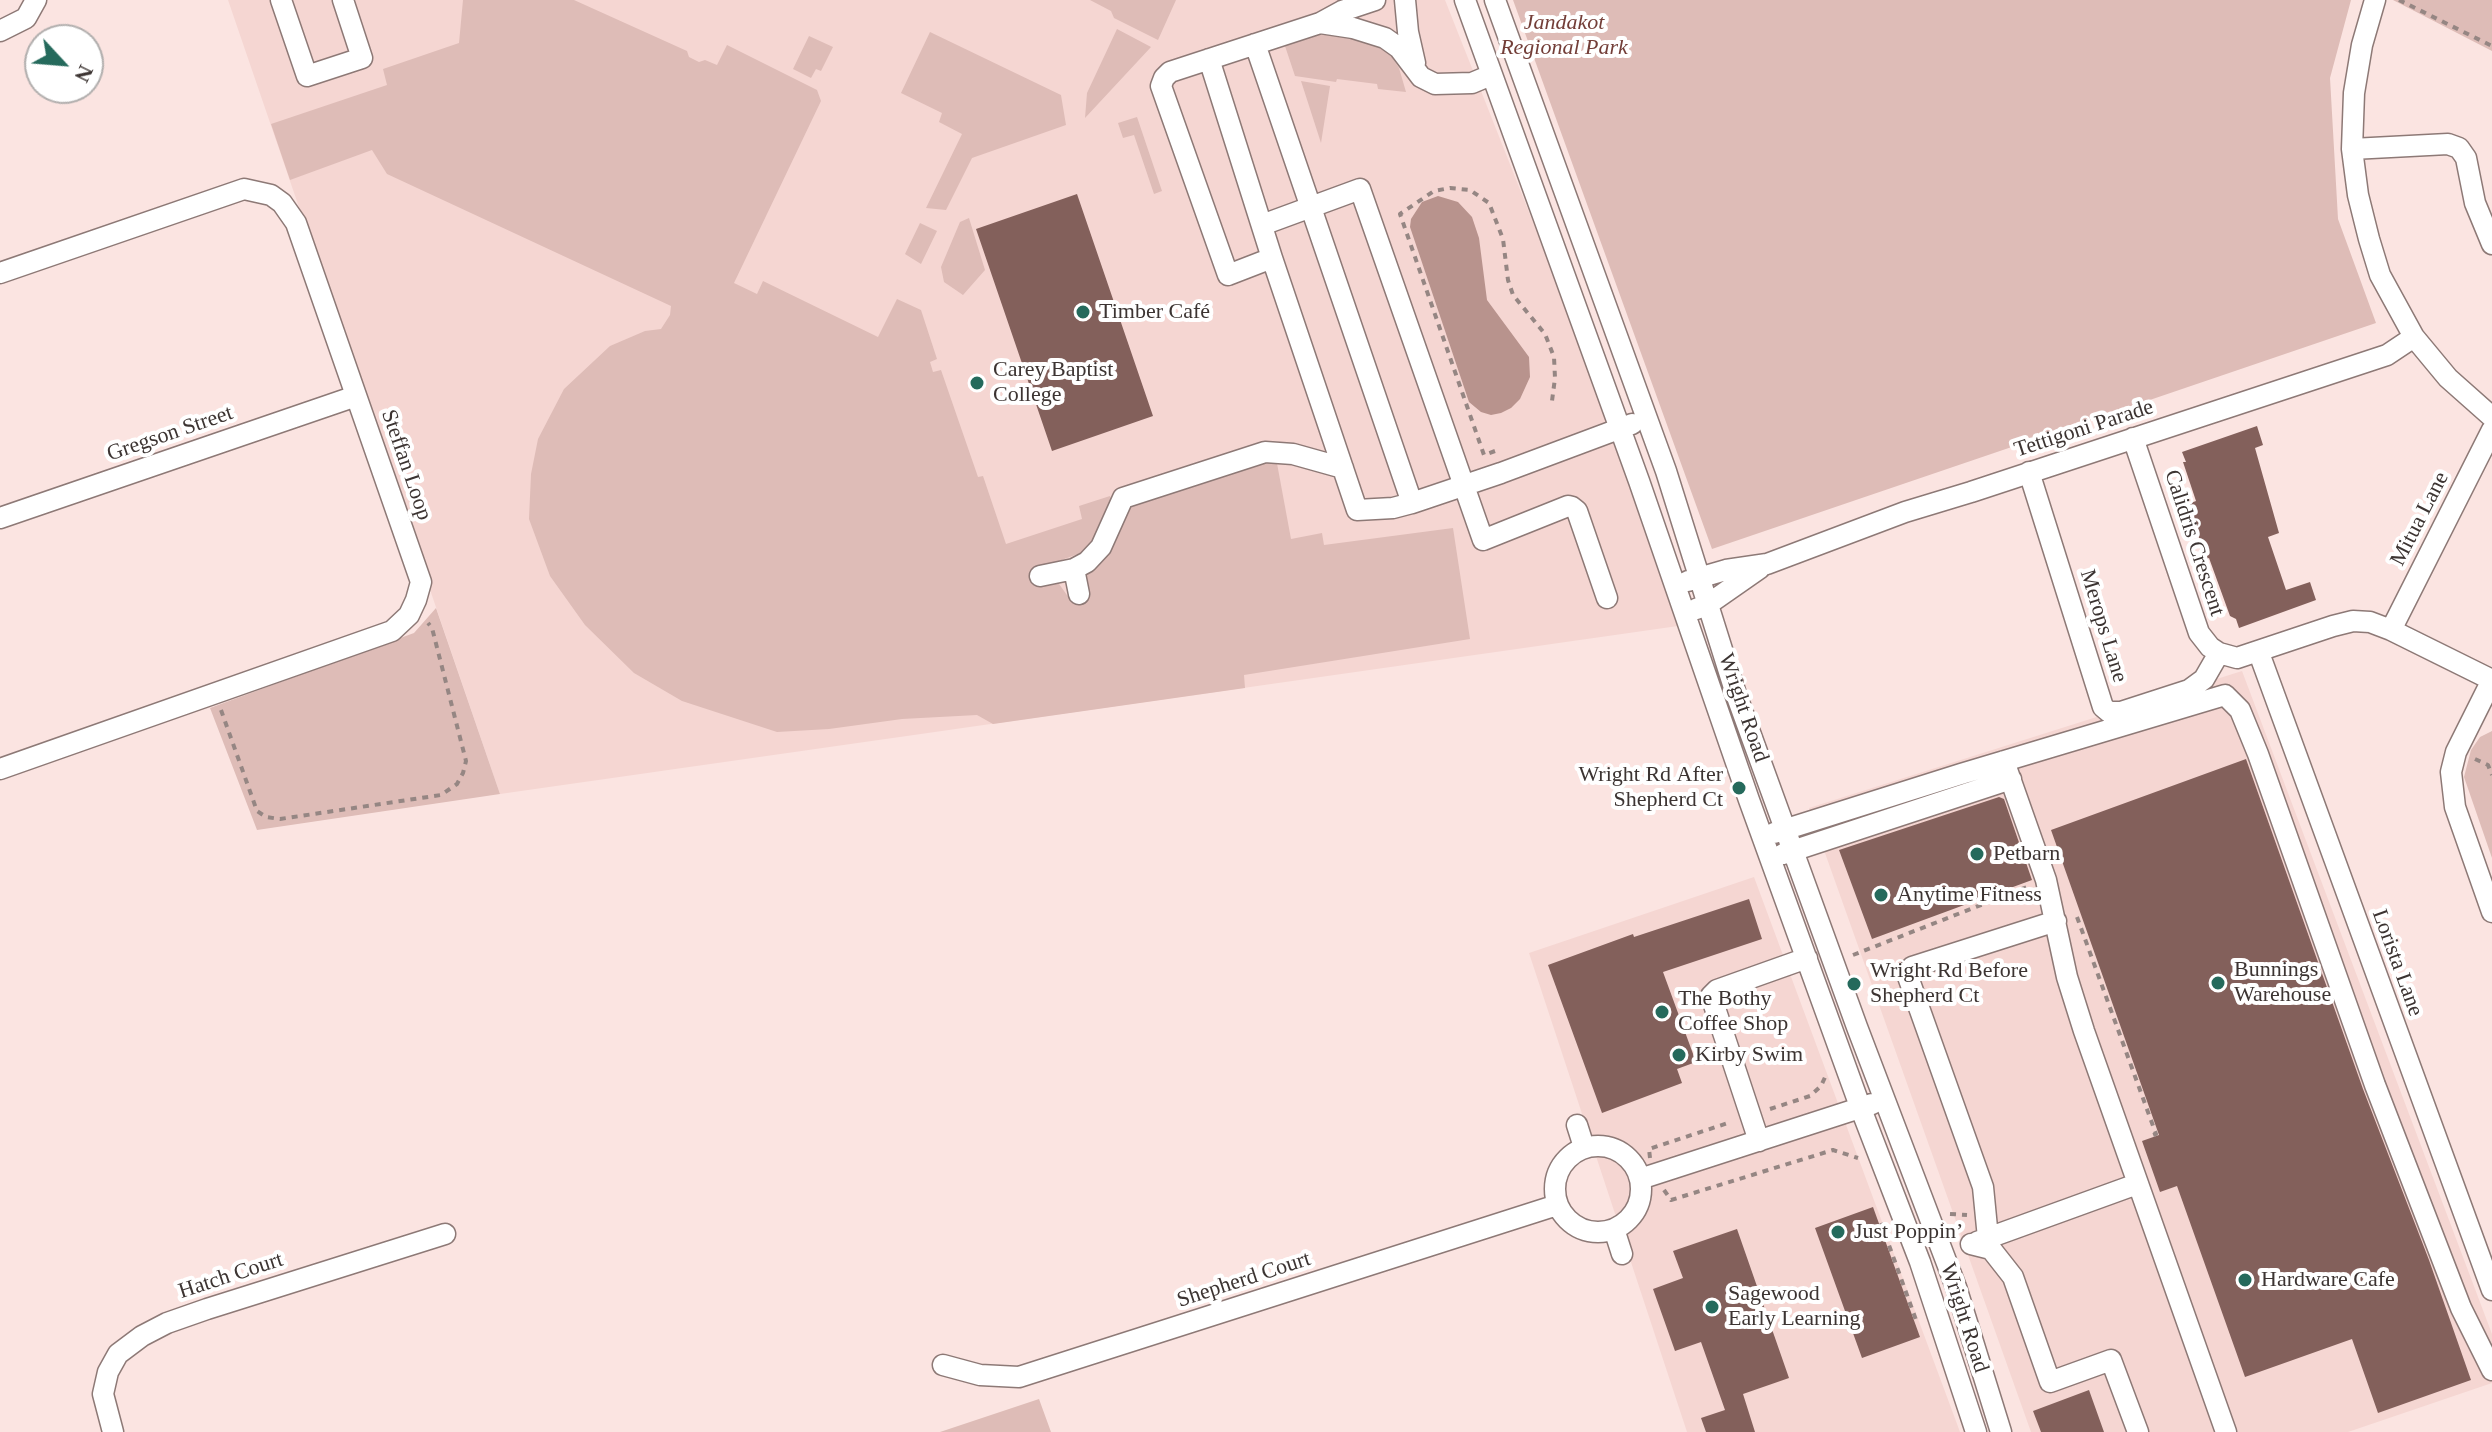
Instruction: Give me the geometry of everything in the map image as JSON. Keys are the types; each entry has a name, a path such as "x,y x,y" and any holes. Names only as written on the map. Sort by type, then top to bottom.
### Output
{"street":[{"path":"0,31 26,18 36,0"},
{"path":"281,0 307,76 362,58 343,0"},
{"path":"1272,258 1228,275 1161,86 1170,72 1320,23 1342,11 1375,0"},
{"name":"Wright Road","path":"1465,0 1861,1109 1920,1262 1976,1432"},
{"name":"Wright Road","path":"1495,0 1666,471 1707,605 1785,829 1944,1254 2000,1432"},
{"path":"2375,0 2362,45 2354,93 2352,149 2358,195 2380,275 2414,337 2448,378 2492,417"},
{"path":"1400,4 1416,69"},
{"path":"1320,23 1353,28 1385,38 1399,48 1421,77 1435,84 1472,83 1488,68 1515,55"},
{"path":"1255,44 1412,503"},
{"path":"1209,59 1357,510 1393,508 1463,487 1647,419"},
{"path":"2352,149 2448,144 2459,148 2466,158 2475,203 2492,244"},
{"name":"Steffan Loop","path":"0,273 244,189 260,191 282,203 296,223 421,582 409,615 392,631 0,769"},
{"path":"1262,225 1360,189 1483,540 1568,506 1577,511 1607,598"},
{"name":"Tettigoni Parade","path":"1675,586 1698,577 1767,564 1905,512 2387,355 2414,337"},
{"name":"Gregson Street","path":"0,518 356,396"},
{"name":"Mitua Lane","path":"2391,630 2492,430"},
{"name":"Calidris Crescent","path":"2133,438 2199,633 2219,653"},
{"path":"1040,576 1074,569 1087,562 1101,547 1123,498 1265,452 1293,454 1343,468"},
{"name":"Merops Lane","path":"2029,472 2103,707 2109,712 2121,712 2189,690 2204,679 2219,653"},
{"name":"Tettigoni Parade","path":"1684,613 1707,605 1767,564"},
{"path":"1074,569 1079,594"},
{"path":"2219,653 2237,658 2353,621 2370,622 2391,630 2490,688 2456,752 2451,788 2492,912"},
{"name":"Lorista Lane","path":"2259,653 2492,1290"},
{"path":"1771,859 2015,781 2225,695 2240,710 2306,886 2375,1085 2461,1308 2492,1370"},
{"path":"1763,837 1785,829 2015,781"},
{"path":"2015,781 2046,880 2067,977 2084,1031 2226,1432"},
{"path":"1980,1241 1983,1187 1907,980 1909,969 2056,921"},
{"path":"1759,1141 1711,996 1717,990 1807,958"},
{"path":"1640,1179 1886,1099"},
{"path":"1577,1125 1584,1147"},
{"path":"1584,1147 1613,1147 1625,1154 1640,1179 1641,1193 1637,1207 1629,1219 1614,1229 1590,1232 1576,1227 1565,1218 1557,1205 1554,1191 1562,1164 1571,1154 1584,1147"},
{"path":"1920,1262 2137,1184"},
{"name":"Shepherd Court","path":"943,1365 980,1375 1019,1377 1557,1205"},
{"path":"1614,1229 1622,1254"},
{"name":"Hatch Court","path":"113,1432 103,1394 108,1372 118,1354 142,1336 167,1323 207,1309 445,1234"},
{"path":"1980,1241 1991,1249 2013,1277 2050,1382 2111,1360 2138,1432"}],"path":[{"path":"2399,0 2492,46"},
{"path":"1495,451 1484,455 1400,214 1434,191 1450,188 1470,190 1489,203 1503,239 1513,295 1545,334 1554,357 1552,401"},
{"path":"218,703 257,811 266,817 280,819 441,795 457,784 466,761 432,628 425,618"},
{"path":"2475,759 2488,765 2492,775"},
{"path":"1846,958 2037,883"},
{"path":"2077,917 2156,1134 2149,1137"},
{"path":"1671,1200 1833,1150 1858,1158"},
{"path":"1950,1214 1976,1215"},
{"path":"1879,1216 1920,1333"}],"shaded area":[{"name":"Carey Baptist College","path":"228,0 1445,0 1692,624 500,794"},
{"path":"1438,196 1458,202 1472,217 1479,238 1487,300 1529,357 1530,377 1520,399 1501,413 1491,415 1481,412 1469,402 1410,227 1411,219 1422,202"},
{"path":"2242,671 2492,1334 2492,1383 2348,1432 2031,1432 1809,808"},
{"path":"1754,877 1960,1432 1687,1432 1529,953"}],"green space":[{"path":"463,0 574,0 687,51 689,57 699,62 705,60 717,65 727,45 817,90 821,101 734,283 757,294 763,281 878,337 897,299 921,310 937,359 930,362 933,372 941,370 978,477 983,476 1006,544 1082,519 1079,506 1110,496 1114,508 1091,549 1035,570 1059,584 1072,602 1084,598 1083,575 1128,506 1276,458 1291,539 1322,533 1324,545 1453,528 1470,639 1244,675 1245,688 993,724 977,715 777,732 682,701 634,673 585,625 550,576 529,519 531,474 538,439 564,389 610,346 645,331 661,329 670,315 671,306 387,174 372,150 290,180 271,124 387,85 383,69 459,43"},
{"path":"1090,0 1176,0 1158,40 1114,18 1111,11"},
{"name":"Jandakot Regional Park","path":"1513,0 2351,0 2330,78 2338,219 2376,323 1712,549"},
{"path":"2393,0 2492,0 2492,51"},
{"path":"1117,29 1151,47 1085,118 1087,93"},
{"path":"930,32 1061,95 1066,125 972,158 946,210 926,208 962,134 939,122 942,113 901,93"},
{"path":"1342,32 1384,45 1399,68 1406,92 1378,89 1377,84 1295,76 1285,46 1322,34"},
{"path":"809,36 833,47 821,71 816,69 811,78 793,69"},
{"path":"1301,81 1330,86 1321,143"},
{"path":"1137,117 1162,191 1154,194 1134,135 1123,138 1118,123"},
{"path":"969,218 985,270 963,295 944,282 941,267 960,222"},
{"path":"920,223 937,231 921,264 905,254"},
{"path":"436,608 500,794 257,830 210,708 414,633"},
{"path":"2492,731 2492,858 2464,777 2471,750 2480,737"},
{"path":"1039,1399 1051,1432 940,1432"}],"building":[{"path":"1077,194 1153,416 1052,451 976,229"},
{"path":"2257,426 2263,445 2255,448 2279,533 2268,537 2286,590 2310,582 2316,600 2239,628 2236,619 2230,616 2209,558 2206,559 2188,504 2196,501 2182,452"},
{"name":"Bunnings Warehouse","path":"2246,759 2363,1089 2471,1380 2378,1413 2352,1339 2245,1377 2177,1186 2160,1192 2142,1141 2159,1135 2051,830"},
{"path":"1999,797 2004,799 2032,880 1872,939 1839,850"},
{"path":"1749,899 1762,939 1663,972 1696,1062 1677,1069 1682,1083 1602,1113 1548,965 1633,934 1634,937"},
{"path":"1873,1207 1920,1337 1862,1358 1815,1228"},
{"name":"Sagewood Early Learning","path":"1737,1229 1789,1378 1743,1394 1755,1432 1706,1432 1701,1418 1725,1410 1701,1342 1675,1351 1653,1289 1683,1278 1673,1251"},
{"path":"2089,1390 2104,1432 2041,1432 2033,1411"}],"place":[{"name":"Timber Café","path":"1083,312"},
{"name":"Carey Baptist College","path":"977,383"},
{"name":"Wright Rd After Shepherd Ct","path":"1739,788"},
{"name":"Petbarn","path":"1977,854"},
{"name":"Anytime Fitness","path":"1881,895"},
{"name":"Bunnings Warehouse","path":"2218,983"},
{"name":"Wright Rd Before Shepherd Ct","path":"1854,984"},
{"name":"The Bothy Coffee Shop","path":"1662,1012"},
{"name":"Kirby Swim","path":"1679,1055"},
{"name":"Just Poppin’","path":"1838,1232"},
{"name":"Hardware Cafe","path":"2245,1280"},
{"name":"Sagewood Early Learning","path":"1712,1307"}]}
